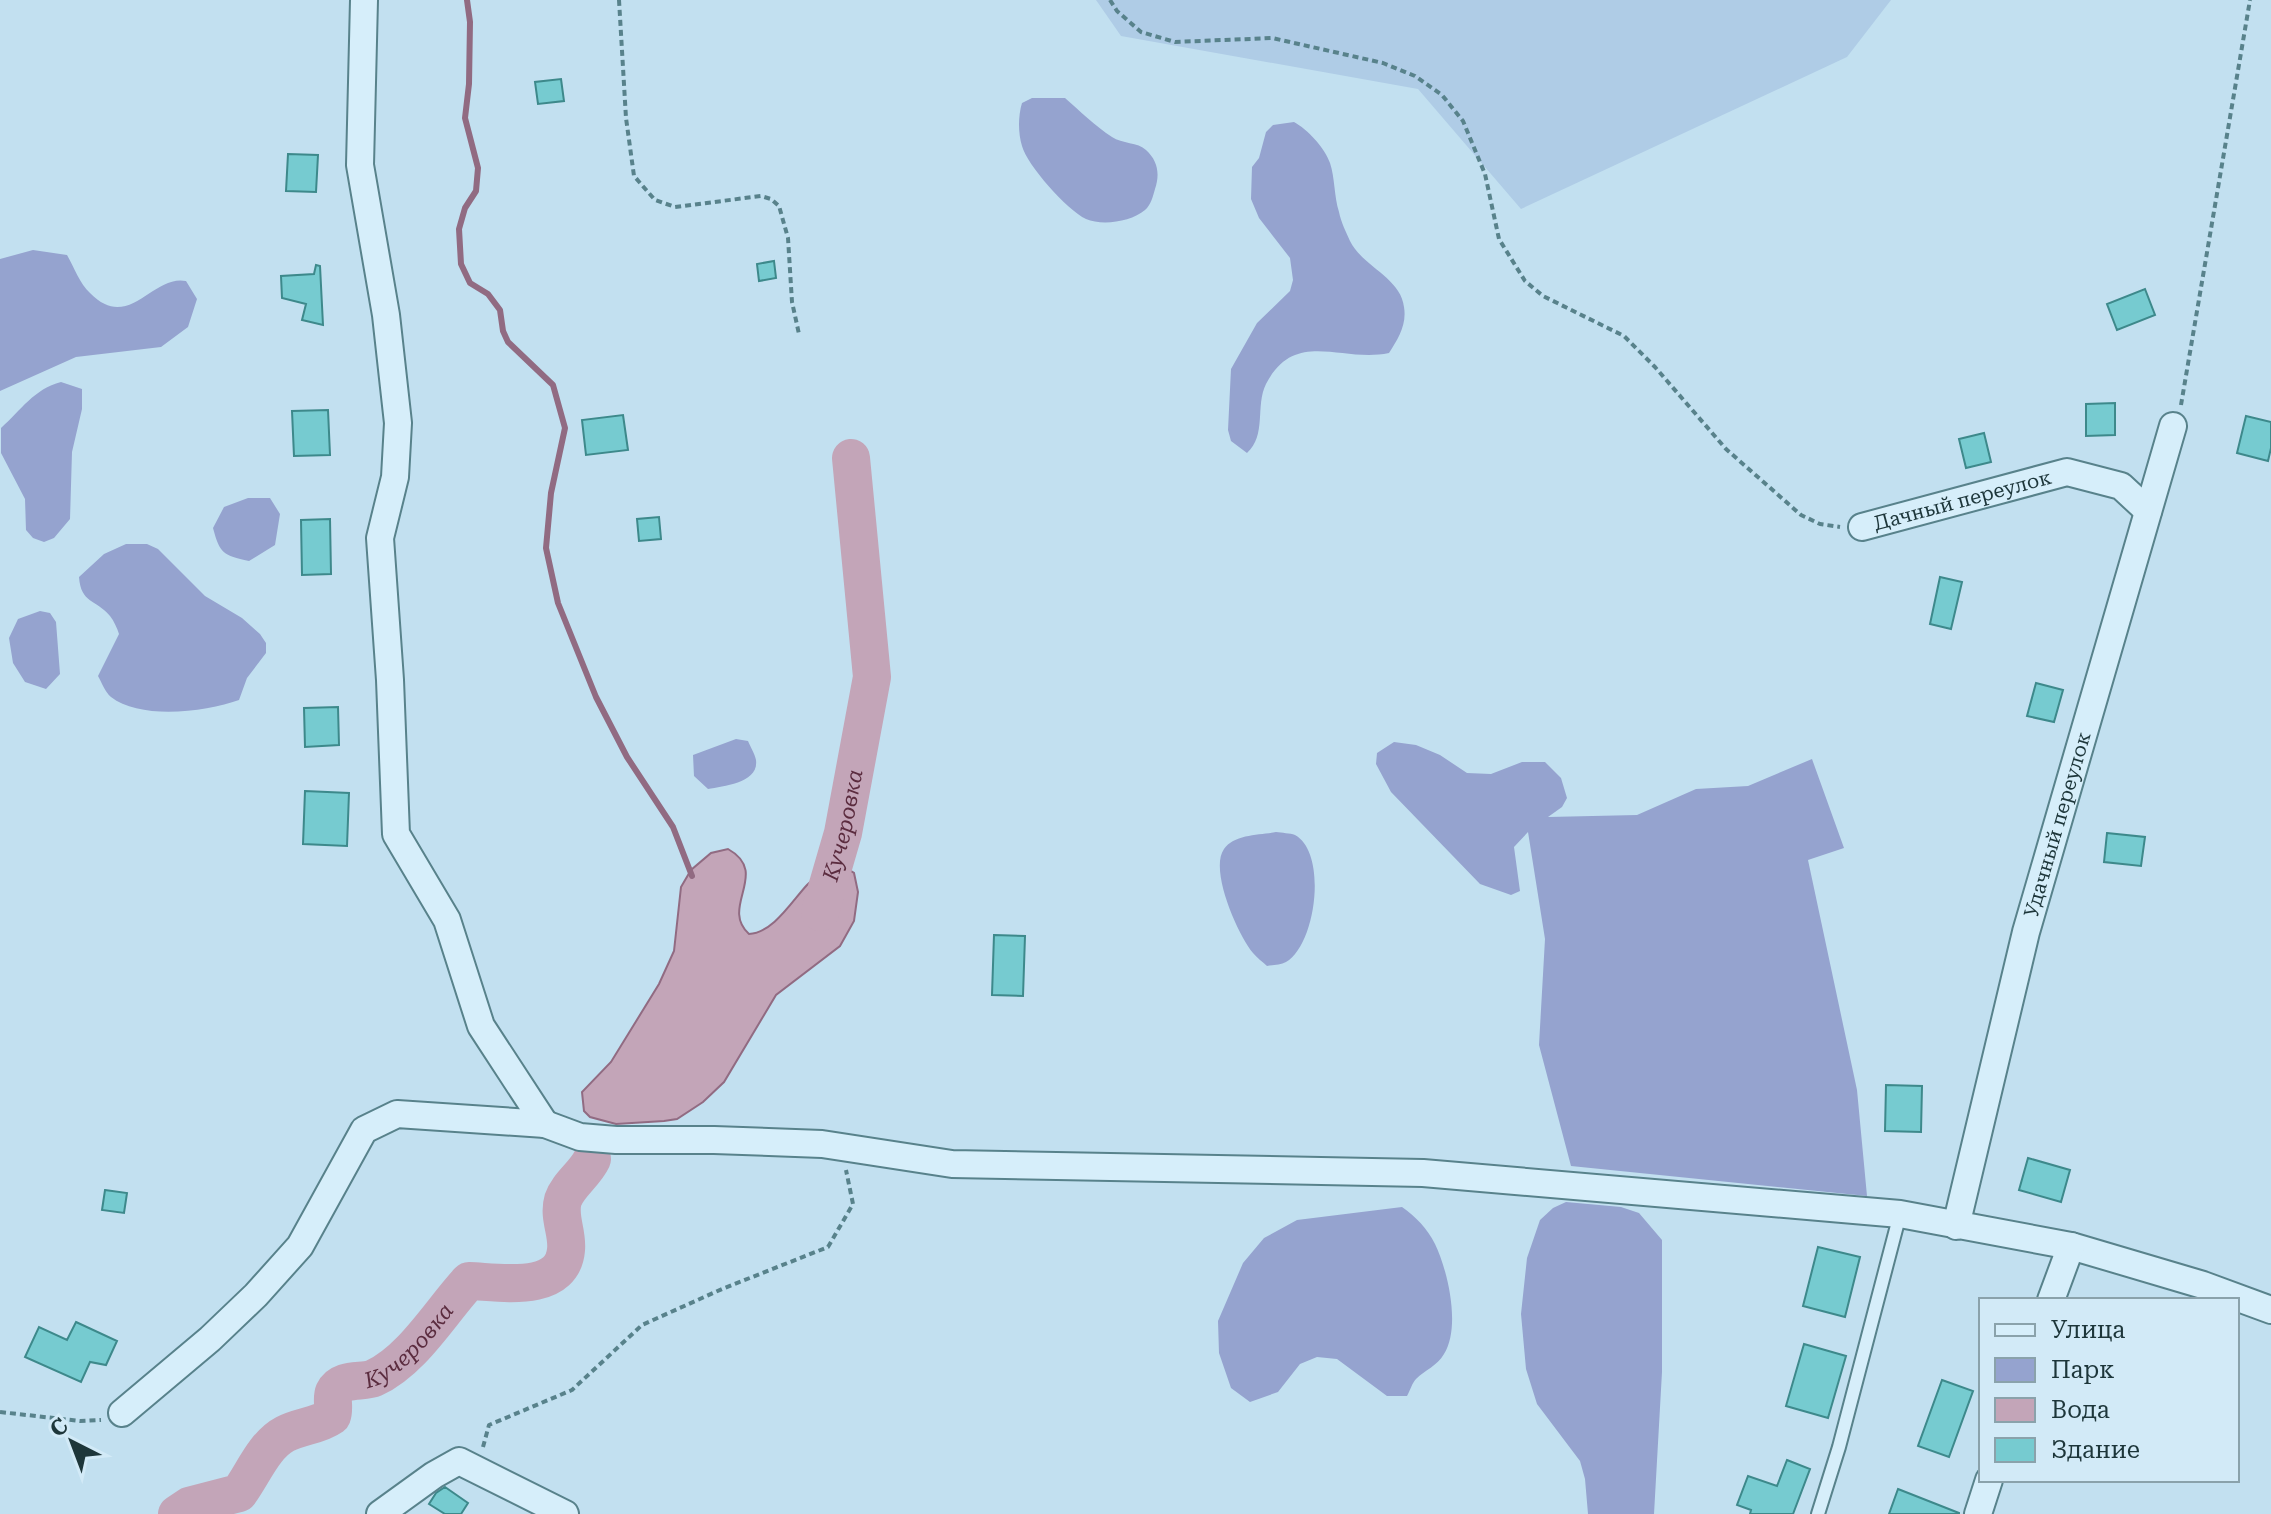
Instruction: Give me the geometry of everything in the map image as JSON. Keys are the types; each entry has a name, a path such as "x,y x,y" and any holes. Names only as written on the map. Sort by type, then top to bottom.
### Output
{"street":[{"path":"364,0 360,165 386,315 398,423 395,477 380,538 396,834 447,920 481,1026 545,1124"},
{"name":"Удачный переулок","path":"1956,1226 2026,932 2173,426"},
{"name":"Дачный переулок","path":"1862,527 2067,472 2121,486 2148,511"},
{"path":"122,1413 210,1339 256,1295 300,1246 364,1130 397,1114 545,1124 580,1137 616,1140 822,1144 952,1164 1423,1173 1900,1214 2071,1246 2238,1298"},
{"path":"2052,1298 2071,1246"},
{"path":"2239,1298 2271,1310"},
{"path":"380,1514 459,1461 565,1514"},
{"path":"1978,1514 1988,1482"}],"lane":[{"path":"1818,1514 1839,1447 1900,1214"}],"path":[{"path":"619,0 626,118 634,176 655,200 675,207 761,196 779,206 788,238 792,302 799,334"},
{"path":"1110,0 1117,11 1141,32 1175,42 1272,38 1383,63 1415,76 1442,95 1463,121 1485,174 1499,239 1525,281 1543,296 1624,336 1726,449 1801,515 1820,524 1853,529 1862,527"},
{"path":"2173,426 2182,402 2250,0"},
{"path":"477,1468 489,1425 572,1390 642,1325 828,1247 853,1204 846,1170 822,1144"},
{"path":"0,1412 80,1421 109,1419 122,1413"}],"shaded area":[{"path":"1096,0 1891,0 1847,57 1521,209 1418,89 1121,36"}],"green space":[{"path":"1032,98 1065,98 1112,137 1146,150 1158,173 1147,208 1124,220 1100,222 1086,219 1059,197 1031,164 1022,146 1019,119 1022,103"},
{"path":"1294,122 1315,140 1328,157 1340,216 1350,241 1363,258 1396,288 1404,307 1404,320 1389,353 1305,352 1291,357 1278,367 1266,384 1257,438 1247,453 1231,441 1228,430 1231,369 1257,323 1290,291 1293,280 1290,258 1259,218 1251,199 1252,167 1259,158 1266,132 1273,125"},
{"path":"33,250 67,255 86,289 104,304 117,307 129,305 174,281 186,281 197,299 188,327 161,347 76,357 0,391 0,259"},
{"path":"61,382 82,389 82,409 72,452 70,519 54,538 44,542 33,538 26,530 25,499 1,453 1,428 35,395"},
{"path":"248,498 270,498 280,514 275,545 249,561 224,552 213,528 224,507"},
{"path":"126,544 147,544 158,549 205,596 242,618 260,634 266,643 266,653 247,678 239,700 209,708 174,712 139,709 123,704 107,693 98,676 119,634 110,616 86,597 79,577 104,554"},
{"path":"40,611 50,613 56,622 60,674 46,689 25,682 13,663 9,638 18,619"},
{"path":"736,739 748,741 755,758 752,774 731,785 708,789 694,776 693,755"},
{"path":"1394,742 1416,745 1440,755 1467,773 1491,774 1522,762 1545,762 1561,778 1567,798 1562,807 1548,817 1637,815 1696,789 1748,786 1812,759 1844,848 1808,860 1857,1090 1867,1196 1571,1166 1539,1045 1545,939 1528,832 1514,847 1520,891 1511,895 1480,884 1391,792 1376,764 1377,753"},
{"path":"1276,832 1295,835 1305,845 1312,860 1314,899 1305,938 1296,952 1284,963 1267,966 1247,944 1233,918 1223,886 1220,859 1224,849 1234,840"},
{"path":"1566,1202 1621,1207 1639,1213 1662,1240 1662,1372 1654,1514 1588,1514 1580,1461 1537,1404 1526,1369 1521,1314 1527,1258 1540,1220 1553,1208"},
{"path":"1402,1207 1421,1223 1435,1244 1448,1284 1452,1314 1452,1329 1444,1354 1416,1379 1407,1396 1387,1396 1337,1359 1317,1357 1300,1364 1278,1392 1250,1402 1231,1388 1219,1353 1218,1321 1243,1263 1264,1238 1297,1220"}],"water":[{"path":"728,849 740,858 745,869 739,913 741,924 749,934 774,922 807,885 832,865 841,865 854,873 858,892 854,921 840,946 776,995 724,1082 703,1102 677,1119 664,1121 616,1124 590,1117 584,1111 582,1092 611,1062 659,984 674,951 681,887 691,870 711,853"}],"building":[{"path":"561,79 564,101 538,104 535,82"},
{"path":"288,154 318,155 316,192 286,191"},
{"path":"774,261 776,278 759,281 757,264"},
{"path":"316,265 320,266 323,325 302,320 306,304 282,298 281,276 314,274"},
{"path":"2145,289 2155,315 2117,330 2107,304"},
{"path":"2115,403 2115,435 2086,436 2086,404"},
{"path":"328,410 330,455 294,456 292,411"},
{"path":"623,415 628,450 586,455 582,420"},
{"path":"2246,416 2271,422 2268,461 2237,453"},
{"path":"1984,433 1991,462 1966,468 1959,439"},
{"path":"659,517 661,539 639,541 637,519"},
{"path":"330,519 331,574 302,575 301,520"},
{"path":"1940,577 1962,582 1951,629 1930,624"},
{"path":"2036,683 2063,690 2054,722 2027,716"},
{"path":"338,707 339,745 305,747 304,708"},
{"path":"305,791 349,793 347,846 303,844"},
{"path":"2107,833 2145,837 2141,866 2104,862"},
{"path":"994,935 1025,936 1023,996 992,995"},
{"path":"1886,1085 1922,1086 1921,1132 1885,1131"},
{"path":"2028,1158 2070,1170 2061,1202 2019,1190"},
{"path":"105,1190 127,1193 124,1213 102,1210"},
{"path":"1818,1247 1860,1257 1845,1317 1803,1306"},
{"path":"76,1322 117,1341 106,1365 90,1362 81,1382 25,1357 39,1327 67,1340"},
{"path":"1804,1344 1846,1356 1828,1418 1786,1406"},
{"path":"1942,1380 1973,1391 1949,1457 1918,1446"},
{"path":"1787,1460 1810,1469 1793,1514 1750,1514 1751,1510 1737,1505 1748,1476 1777,1486"},
{"path":"445,1487 468,1503 461,1514 445,1514 429,1504 436,1493"},
{"path":"1898,1489 1959,1513 1959,1514 1889,1514"}],"waterway":[{"path":"467,0 470,22 469,84 465,118 478,168 476,191 465,208 459,229 461,264 470,283 488,294 500,310 508,342 553,385 565,428 551,493 546,548 558,603 596,697 627,757 673,827 692,876"},
{"name":"Кучеровка","path":"820,912 843,833 872,677 851,458"},
{"name":"Кучеровка","path":"177,1514 189,1506 239,1493 265,1452 278,1439 332,1416 333,1395 337,1387 347,1382 374,1378 388,1370 426,1334 469,1281 527,1282 553,1274 562,1264 566,1250 563,1200 592,1159"}]}
